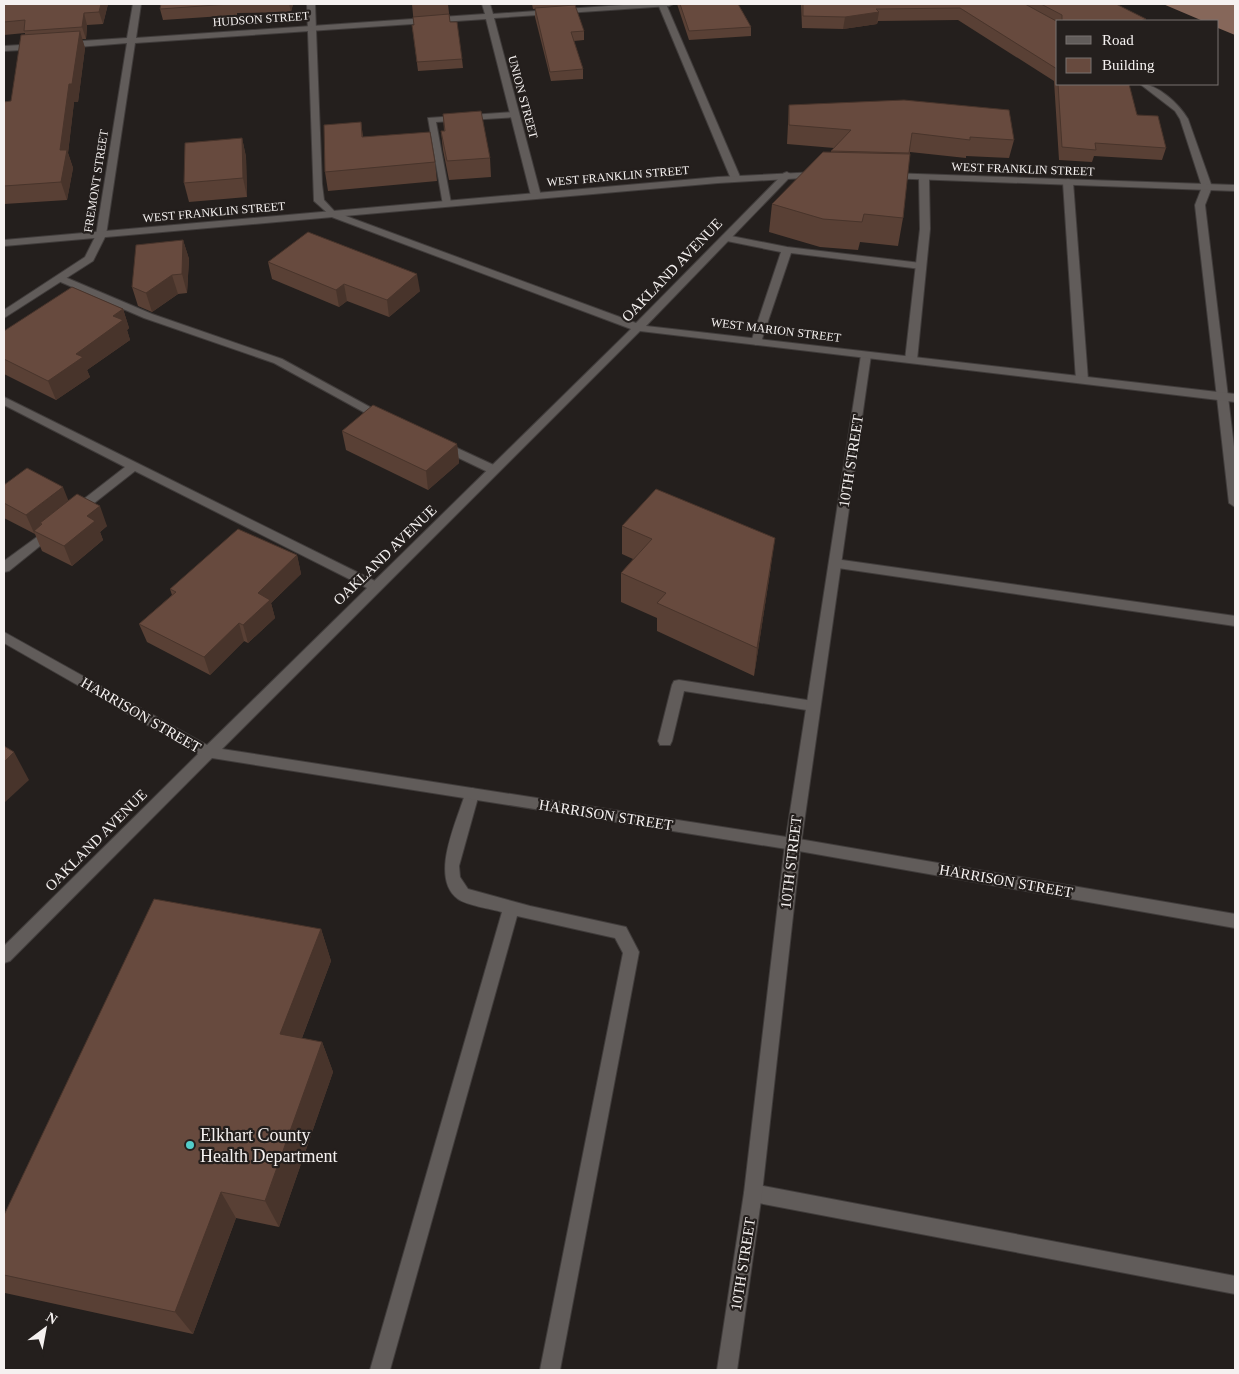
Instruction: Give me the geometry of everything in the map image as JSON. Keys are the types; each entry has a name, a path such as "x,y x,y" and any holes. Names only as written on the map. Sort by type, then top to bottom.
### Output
{"street":[{"name":"FREMONT STREET","path":"4,315 89,259 102,235 137,4"},
{"path":"310,4 319,201 332,214"},
{"name":"UNION STREET","path":"486,4 536,196"},
{"path":"662,4 736,178"},
{"name":"HUDSON STREET","path":"59,45 669,4"},
{"path":"4,49 50,46"},
{"path":"1145,85 1178,109 1184,119 1207,186 1200,205 1235,502"},
{"path":"446,203 431,120 515,115"},
{"name":"WEST FRANKLIN STREET","path":"4,243 736,178 832,175"},
{"name":"OAKLAND AVENUE","path":"4,956 207,752 639,328 786,176"},
{"name":"WEST FRANKLIN STREET","path":"878,176 1235,188"},
{"path":"911,360 925,228 924,178"},
{"path":"1068,182 1082,380"},
{"name":"WEST MARION STREET","path":"332,214 639,328 1235,398"},
{"path":"726,238 787,250 921,266"},
{"path":"756,342 787,250"},
{"path":"60,278 148,316 278,362 348,400 396,423"},
{"name":"10TH STREET","path":"727,1370 754,1193 792,844 866,355"},
{"path":"4,401 376,586"},
{"path":"428,438 494,470"},
{"path":"4,568 134,466"},
{"path":"835,564 1235,621"},
{"name":"HARRISON STREET","path":"4,637 207,752 792,844 1235,920"},
{"path":"665,741 679,685 812,706"},
{"path":"472,794 451,866 452,879 462,894 511,908 620,932 631,952 550,1370"},
{"path":"380,1370 511,908"},
{"path":"754,1193 1235,1285"}],"shaded area":[{"path":"1163,4 1235,4 1235,35 1219,28 1219,20 1201,20"}],"building":[{"path":"4,4 101,4 99,12 84,13 82,27 24,31 25,20 4,22"},
{"path":"161,4 230,4 160,9"},
{"path":"680,4 738,4 751,27 689,31"},
{"path":"803,4 1025,4 1056,21 1056,68 960,8 876,9 879,12 845,17 803,16"},
{"path":"1041,4 1116,4 1146,19 1062,20 1062,15"},
{"path":"575,5 584,31 571,32 583,69 550,72 535,8"},
{"path":"449,14 450,22 457,22 462,59 417,62 412,25 414,25 413,17"},
{"path":"80,31 72,84 69,84 60,150 67,150 61,182 4,186 4,102 11,101 21,35"},
{"path":"1058,85 1129,85 1137,115 1158,116 1166,148 1095,143 1096,150 1062,147"},
{"path":"904,100 1009,110 1014,140 970,137 970,140 912,133 909,153 831,151 851,130 789,125 789,105"},
{"path":"481,111 490,158 447,161 441,131 445,131 443,114"},
{"path":"361,122 362,137 430,132 435,162 325,172 324,125"},
{"path":"242,138 243,178 184,183 185,143"},
{"path":"823,152 910,154 903,218 864,214 862,222 823,219 772,204"},
{"path":"308,232 417,274 387,300 344,284 336,290 268,262"},
{"path":"183,240 182,274 172,275 146,293 132,287 136,245"},
{"path":"72,287 123,309 113,316 123,320 76,354 83,357 48,381 4,359 4,331"},
{"path":"373,405 457,444 426,471 342,431"},
{"path":"27,468 63,487 26,515 4,503 4,485"},
{"path":"656,489 775,538 757,648 657,603 666,593 621,573 652,539 622,526"},
{"path":"77,494 100,506 87,516 95,521 64,546 34,531 42,524 40,523"},
{"path":"238,529 297,555 258,593 270,600 243,625 239,623 204,657 139,624 176,592 170,589"},
{"path":"4,746 14,752 4,762"},
{"name":"Elkhart County Health Department","path":"154,899 321,929 280,1034 322,1042 265,1201 221,1192 175,1312 4,1275 4,1215"}],"place":[{"name":"Elkhart County Health Department","path":"190,1145"}]}
